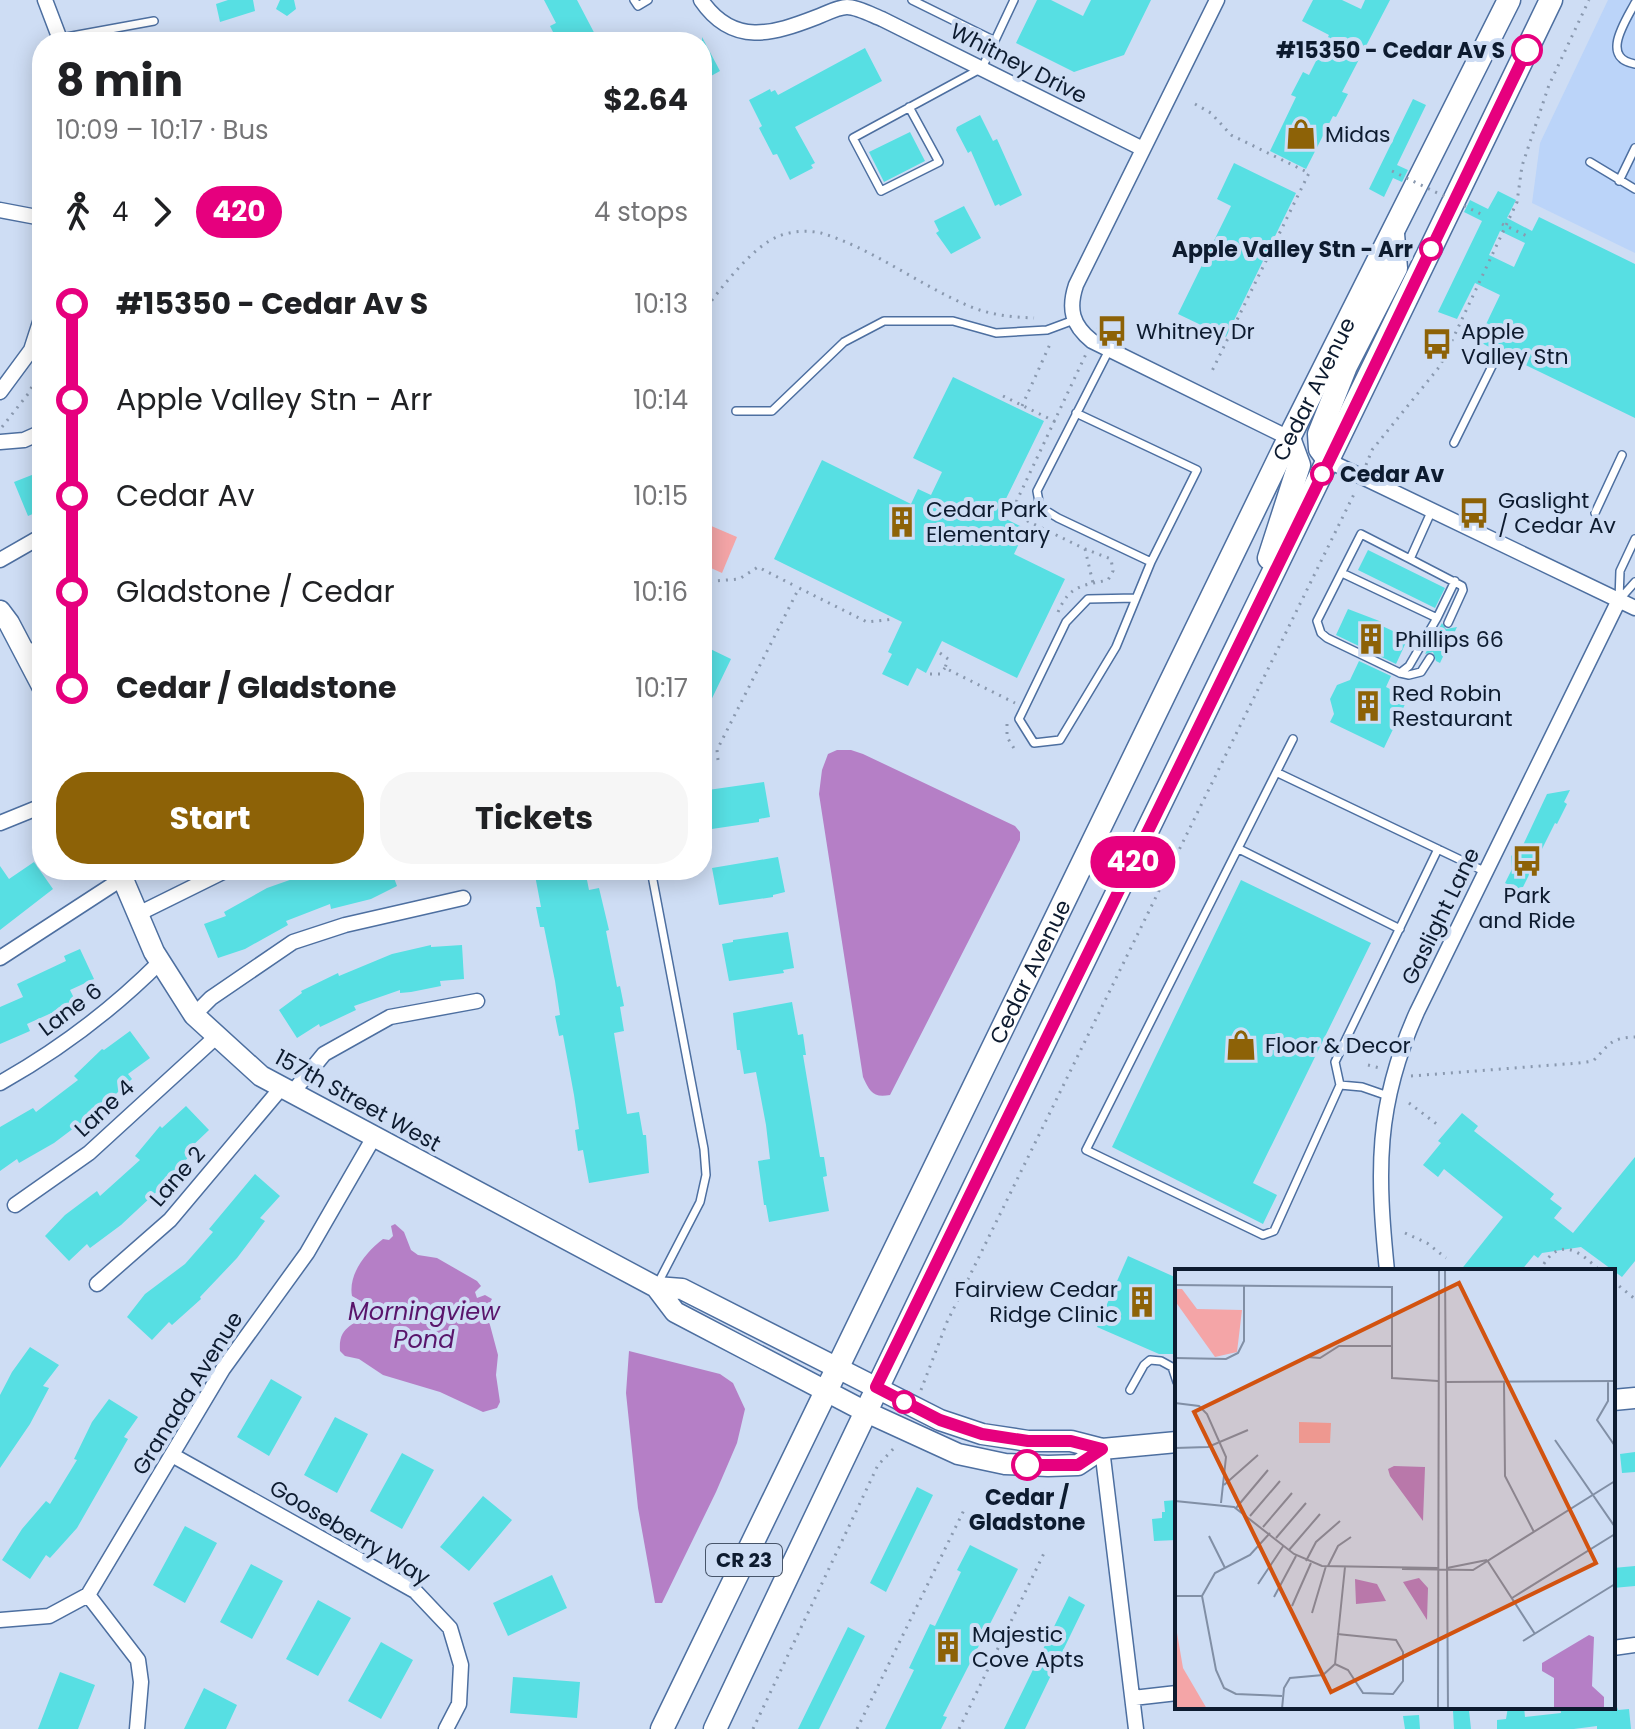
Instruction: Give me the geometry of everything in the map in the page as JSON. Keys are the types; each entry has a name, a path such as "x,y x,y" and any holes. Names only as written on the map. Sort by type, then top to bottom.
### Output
{"main road":[{"name":"Cedar Avenue","path":"662,1729 1289,438 1509,0"},
{"name":"Cedar Avenue","path":"715,1729 864,1411 1551,0"},
{"path":"1329,461 1320,449 1319,434 1346,366 1396,268 1393,233"},
{"path":"1246,631 1299,465 1289,438"}],"street":[{"path":"45,0 58,32"},
{"name":"Whitney Drive","path":"701,0 724,23 761,35 846,7 882,19 1143,149"},
{"path":"1217,0 1076,285 1072,298 1074,320 1082,333 1109,350 1289,438"},
{"path":"0,210 32,216"},
{"path":"0,392 32,347"},
{"path":"0,442 32,436"},
{"path":"1329,461 1635,608"},
{"path":"0,560 32,542"},
{"name":"Gaslight Lane","path":"1387,1269 1379,1178 1383,1122 1393,1071 1417,1012 1619,600"},
{"path":"0,611 32,648"},
{"path":"0,823 32,810"},
{"path":"0,958 112,880"},
{"name":"157th Street West","path":"124,880 160,962 194,1015 261,1076 374,1137 656,1287 682,1289 940,1420 982,1434 1028,1441 1071,1441 1102,1449 1175,1442"},
{"path":"138,914 207,880"},
{"path":"194,1015 211,998 293,942 345,925 463,898"},
{"name":"Lane 6","path":"0,1083 35,1063 135,986 160,962"},
{"name":"Lane 2","path":"97,1284 170,1220 287,1090 324,1054 390,1017 477,1001"},
{"name":"Lane 4","path":"15,1205 89,1153 217,1036"},
{"name":"Granada Avenue","path":"88,1595 223,1369 307,1253 374,1137"},
{"name":"157th Street West","path":"656,1287 675,1312 864,1411 958,1454 1005,1464 1078,1465 1102,1449"},
{"path":"1615,1400 1635,1398"},
{"path":"1102,1449 1136,1729"},
{"name":"Gooseberry Way","path":"172,1455 415,1591 450,1628 461,1665 459,1704 446,1729"},
{"path":"0,1620 49,1616 88,1595 138,1660 141,1682 137,1729"},
{"path":"1615,1648 1635,1645"},
{"path":"1133,1698 1175,1693"}],"lane":[{"path":"634,0 638,6 648,0"},
{"path":"912,0 995,41"},
{"path":"909,107 939,162 881,191 853,138 909,107 982,68 1014,0"},
{"path":"1635,3 1616,47 1624,61 1635,64"},
{"path":"100,32 154,21"},
{"path":"1619,181 1635,148"},
{"path":"1590,162 1635,189"},
{"path":"736,411 772,411 844,342 884,321 953,321 996,333 1047,330 1074,320"},
{"path":"1109,350 1037,491 1040,507 1151,562"},
{"path":"1454,443 1499,352"},
{"path":"1076,413 1197,470 1151,562 1116,647 1060,740 1034,743 1019,719 1066,622 1088,599 1136,598"},
{"path":"1595,513 1622,455"},
{"path":"1410,559 1432,510"},
{"path":"1430,658 1421,672 1409,675 1400,673 1321,633 1317,621 1361,534 1462,586 1448,623"},
{"path":"1619,600 1620,571 1635,539"},
{"path":"1342,573 1437,618"},
{"path":"1400,673 1409,666 1455,581"},
{"path":"1619,600 1635,582"},
{"path":"1293,739 1086,1150 1263,1235 1274,1231 1340,1085 1335,1062 1438,849"},
{"path":"1278,773 1486,872"},
{"path":"1239,849 1400,929"},
{"path":"653,880 704,1149 706,1175 700,1202 656,1287"},
{"path":"1340,1085 1362,1087 1388,1096"},
{"path":"1130,1390 1150,1360 1172,1367 1175,1376"}],"path":[{"path":"914,1407 947,1322 1354,497 1372,450 1440,366 1517,202 1522,166 1549,85 1589,0"},
{"path":"1195,104 1211,113 1231,135 1309,173 1212,371"},
{"path":"1392,171 1485,216"},
{"path":"1502,224 1529,237"},
{"path":"712,302 754,254 777,237 797,231 820,233 853,247 970,307 1003,317 1043,318"},
{"path":"1022,406 1051,342"},
{"path":"0,430 32,387"},
{"path":"1003,396 1056,422"},
{"path":"1085,549 1093,583"},
{"path":"712,581 739,579 758,567 867,622 895,619"},
{"path":"712,760 718,760 717,750 799,588"},
{"path":"930,674 940,674 945,668 948,659 940,653"},
{"path":"945,668 1015,703"},
{"path":"1368,1065 1416,1078 1579,1063 1593,1061 1608,1043 1618,1038 1635,1037"},
{"path":"1409,1103 1438,1125"},
{"path":"1405,1233 1427,1243 1446,1258"},
{"path":"1541,1269 1549,1257 1558,1251 1569,1250 1582,1252 1598,1269"},
{"path":"1615,1283 1635,1299"},
{"path":"753,1729 878,1465 896,1446 903,1430"},
{"path":"857,1729 964,1510"},
{"path":"959,1729 1046,1549"}],"shaded area":[{"path":"1608,0 1635,0 1635,253 1532,203 1540,143"},
{"path":"712,526 737,537 722,573 712,568"}],"water":[{"path":"837,750 863,754 1015,826 1020,832 1020,840 890,1095 873,1093 863,1077 819,794 828,754"},
{"name":"Morningview Pond","path":"395,1224 404,1232 411,1250 418,1255 437,1258 477,1281 481,1286 475,1292 477,1298 485,1295 492,1299 486,1310 498,1355 496,1375 500,1402 497,1408 483,1412 440,1392 383,1375 340,1351 345,1330 366,1310 361,1301 352,1296 356,1272 377,1244 393,1236 391,1226"},
{"path":"629,1351 720,1374 733,1383 745,1409 737,1443 662,1603 655,1603 638,1508 626,1393"}],"building":[{"path":"228,0 253,0 255,11 220,22 216,4"},
{"path":"280,0 294,0 296,9 287,16 276,9"},
{"path":"544,0 577,0 594,32 553,32 550,26 556,23"},
{"path":"1037,0 1051,0 1083,16 1091,0 1151,0 1124,55 1074,72 1016,43"},
{"path":"1313,0 1342,0 1361,9 1365,0 1390,0 1342,92 1348,94 1306,169 1270,151 1296,97 1291,95 1303,72 1309,75 1329,35 1302,21"},
{"path":"865,48 882,81 795,127 815,163 811,165 813,168 790,180 759,128 762,126 749,100 770,89 778,95"},
{"path":"712,56 720,71 712,75"},
{"path":"1413,99 1426,105 1397,165 1408,170 1402,182 1393,178 1384,197 1369,189"},
{"path":"980,115 993,141 997,139 1022,195 1000,206 995,206 971,151 968,153 956,130"},
{"path":"910,132 925,161 884,182 869,152"},
{"path":"1234,163 1296,193 1226,337 1178,314 1231,206 1217,199"},
{"path":"1498,191 1516,200 1507,218 1532,231 1539,217 1635,264 1635,418 1505,355 1503,347 1493,349 1478,341 1500,295 1475,283 1457,319 1438,312 1482,221 1464,212 1470,200 1488,209","holes":["1500,231 1525,243 1514,267 1489,255"]},
{"path":"964,206 981,238 951,254 936,233 939,231 934,221"},
{"name":"Cedar Park Elementary","path":"953,377 1044,421 998,515 1026,529 1014,554 1065,579 1017,678 942,641 926,673 917,668 908,686 882,674 902,622 774,559 822,460 911,504 918,489 931,495 942,472 913,458"},
{"path":"32,475 32,514 28,516 14,482"},
{"path":"1368,550 1445,588 1435,608 1358,570"},
{"name":"Phillips 66","path":"1348,609 1382,622 1380,625 1408,638 1396,664 1336,635"},
{"path":"1442,623 1446,629 1457,627 1440,663 1433,652 1425,654"},
{"path":"712,650 731,659 712,698"},
{"name":"Red Robin Restaurant","path":"1359,661 1391,676 1386,687 1408,698 1384,748 1330,722 1334,714 1330,699 1337,685 1350,680"},
{"path":"764,782 770,817 759,819 759,822 712,829 712,789"},
{"path":"1570,790 1564,802 1567,804 1521,891 1505,883 1512,869 1511,856 1523,845 1547,794"},
{"path":"778,857 785,892 773,897 719,905 712,868"},
{"path":"32,863 32,880 47,880 53,889 0,930 0,866 9,879"},
{"path":"290,880 395,880 397,886 371,899 331,909 330,904 286,921 288,925 245,949 218,958 204,924 226,916 224,912 267,888"},
{"path":"536,880 587,880 589,890 599,888 617,987 620,986 624,1006 620,1007 624,1031 614,1033 627,1114 639,1112 643,1135 646,1135 649,1173 589,1183 583,1150 578,1151 575,1130 579,1129 574,1095 563,1035 559,1036 555,1016 560,1015 555,981 544,927 540,927 536,907 541,907"},
{"name":"Floor & Decor","path":"1241,880 1371,943 1253,1183 1277,1195 1263,1224 1112,1147"},
{"path":"788,932 794,968 783,970 784,973 729,981 722,944"},
{"path":"431,945 462,945 464,979 440,981 441,986 411,992 400,993 400,990 354,1006 356,1010 320,1027 319,1024 297,1038 279,1010 301,991 338,973 339,976 392,954"},
{"path":"80,949 94,979 70,990 76,1002 27,1024 30,1031 0,1044 0,1007 23,997 17,984 66,961 64,956"},
{"path":"792,1002 798,1035 803,1034 806,1055 803,1055 820,1157 824,1157 827,1176 823,1177 829,1211 769,1222 758,1161 770,1159 766,1125 756,1072 744,1074 740,1050 737,1050 733,1013"},
{"path":"130,1031 150,1058 128,1074 132,1079 103,1106 54,1143 19,1163 17,1159 0,1171 0,1127 33,1108 36,1112 78,1080 74,1076 102,1049"},
{"path":"186,1106 209,1130 188,1150 192,1153 166,1183 121,1225 90,1248 87,1244 69,1261 45,1236 65,1215 97,1191 100,1196 140,1160 135,1156 160,1126 162,1128"},
{"path":"1462,1113 1478,1126 1474,1131 1554,1194 1550,1199 1562,1208 1554,1218 1573,1233 1635,1157 1635,1261 1622,1277 1581,1247 1542,1253 1538,1258 1534,1255 1523,1269 1462,1269 1503,1217 1444,1169 1438,1177 1423,1165 1441,1143 1438,1141"},
{"path":"255,1174 280,1196 260,1218 265,1221 201,1299 172,1325 169,1322 152,1340 127,1317 145,1294 185,1264 213,1232 209,1229"},
{"name":"Fairview Cedar Ridge Clinic","path":"1128,1256 1175,1277 1175,1354 1159,1354 1097,1327"},
{"path":"30,1347 59,1365 43,1386 49,1388 30,1424 0,1468 0,1395"},
{"path":"271,1379 302,1397 269,1456 237,1437"},
{"path":"109,1399 138,1417 124,1437 128,1439 77,1528 50,1558 46,1555 30,1579 2,1560 22,1529 46,1501 50,1504 77,1460 74,1459 92,1422"},
{"path":"335,1417 368,1434 337,1493 304,1475"},
{"path":"1635,1452 1635,1472 1622,1473 1620,1454"},
{"path":"402,1453 434,1470 402,1529 370,1511"},
{"path":"917,1487 933,1495 886,1592 870,1583"},
{"path":"483,1496 512,1520 469,1571 440,1547"},
{"path":"1175,1500 1175,1540 1154,1541 1152,1519 1162,1518 1164,1501"},
{"path":"185,1526 217,1543 185,1603 153,1585"},
{"name":"Majestic Cove Apts","path":"970,1545 1018,1569 943,1716 947,1717 941,1729 885,1729 914,1670 909,1668 930,1624 935,1626 961,1572 957,1570"},
{"path":"251,1564 283,1581 252,1639 220,1622"},
{"path":"1635,1566 1635,1586 1615,1588 1615,1568"},
{"path":"552,1575 567,1608 508,1636 493,1603"},
{"path":"1069,1596 1085,1605 1025,1729 1004,1729"},
{"path":"318,1600 351,1618 318,1676 286,1659"},
{"path":"848,1627 865,1636 819,1729 798,1729"},
{"path":"381,1642 413,1660 381,1719 348,1701"},
{"path":"60,1672 95,1685 78,1729 38,1729"},
{"path":"513,1677 580,1682 577,1718 510,1713"},
{"path":"204,1688 237,1705 226,1729 184,1729"},
{"path":"1617,1707 1618,1710 1629,1709 1631,1729 1597,1729 1597,1726 1497,1729 1497,1720 1506,1719 1508,1709 1524,1709 1525,1717 1561,1713 1560,1709"},
{"path":"1469,1710 1471,1729 1454,1729 1453,1711"},
{"path":"1419,1715 1420,1729 1405,1729 1403,1716"}],"bus line":[{"name":"420","path":"1027,1465 1078,1465 1102,1449 1071,1441 1028,1441 982,1434 940,1420 876,1387 1527,50"}],"place":[{"name":"#15350 - Cedar Av S","path":"1527,50"},
{"name":"Midas","path":"1301,134"},
{"name":"Apple Valley Stn - Arr","path":"1431,249"},
{"name":"Whitney Dr","path":"1112,331"},
{"name":"Apple Valley Stn","path":"1437,344"},
{"name":"Cedar Av","path":"1322,474"},
{"name":"Gaslight / Cedar Av","path":"1474,513"},
{"name":"Cedar Park Elementary","path":"902,522"},
{"name":"Phillips 66","path":"1371,639"},
{"name":"Red Robin Restaurant","path":"1368,706"},
{"name":"Park and Ride","path":"1527,861"},
{"name":"Floor & Decor","path":"1241,1045"},
{"name":"Fairview Cedar Ridge Clinic","path":"1142,1302"},
{"name":"Cedar / Gladstone","path":"1027,1465"},
{"name":"Majestic Cove Apts","path":"948,1647"}]}
